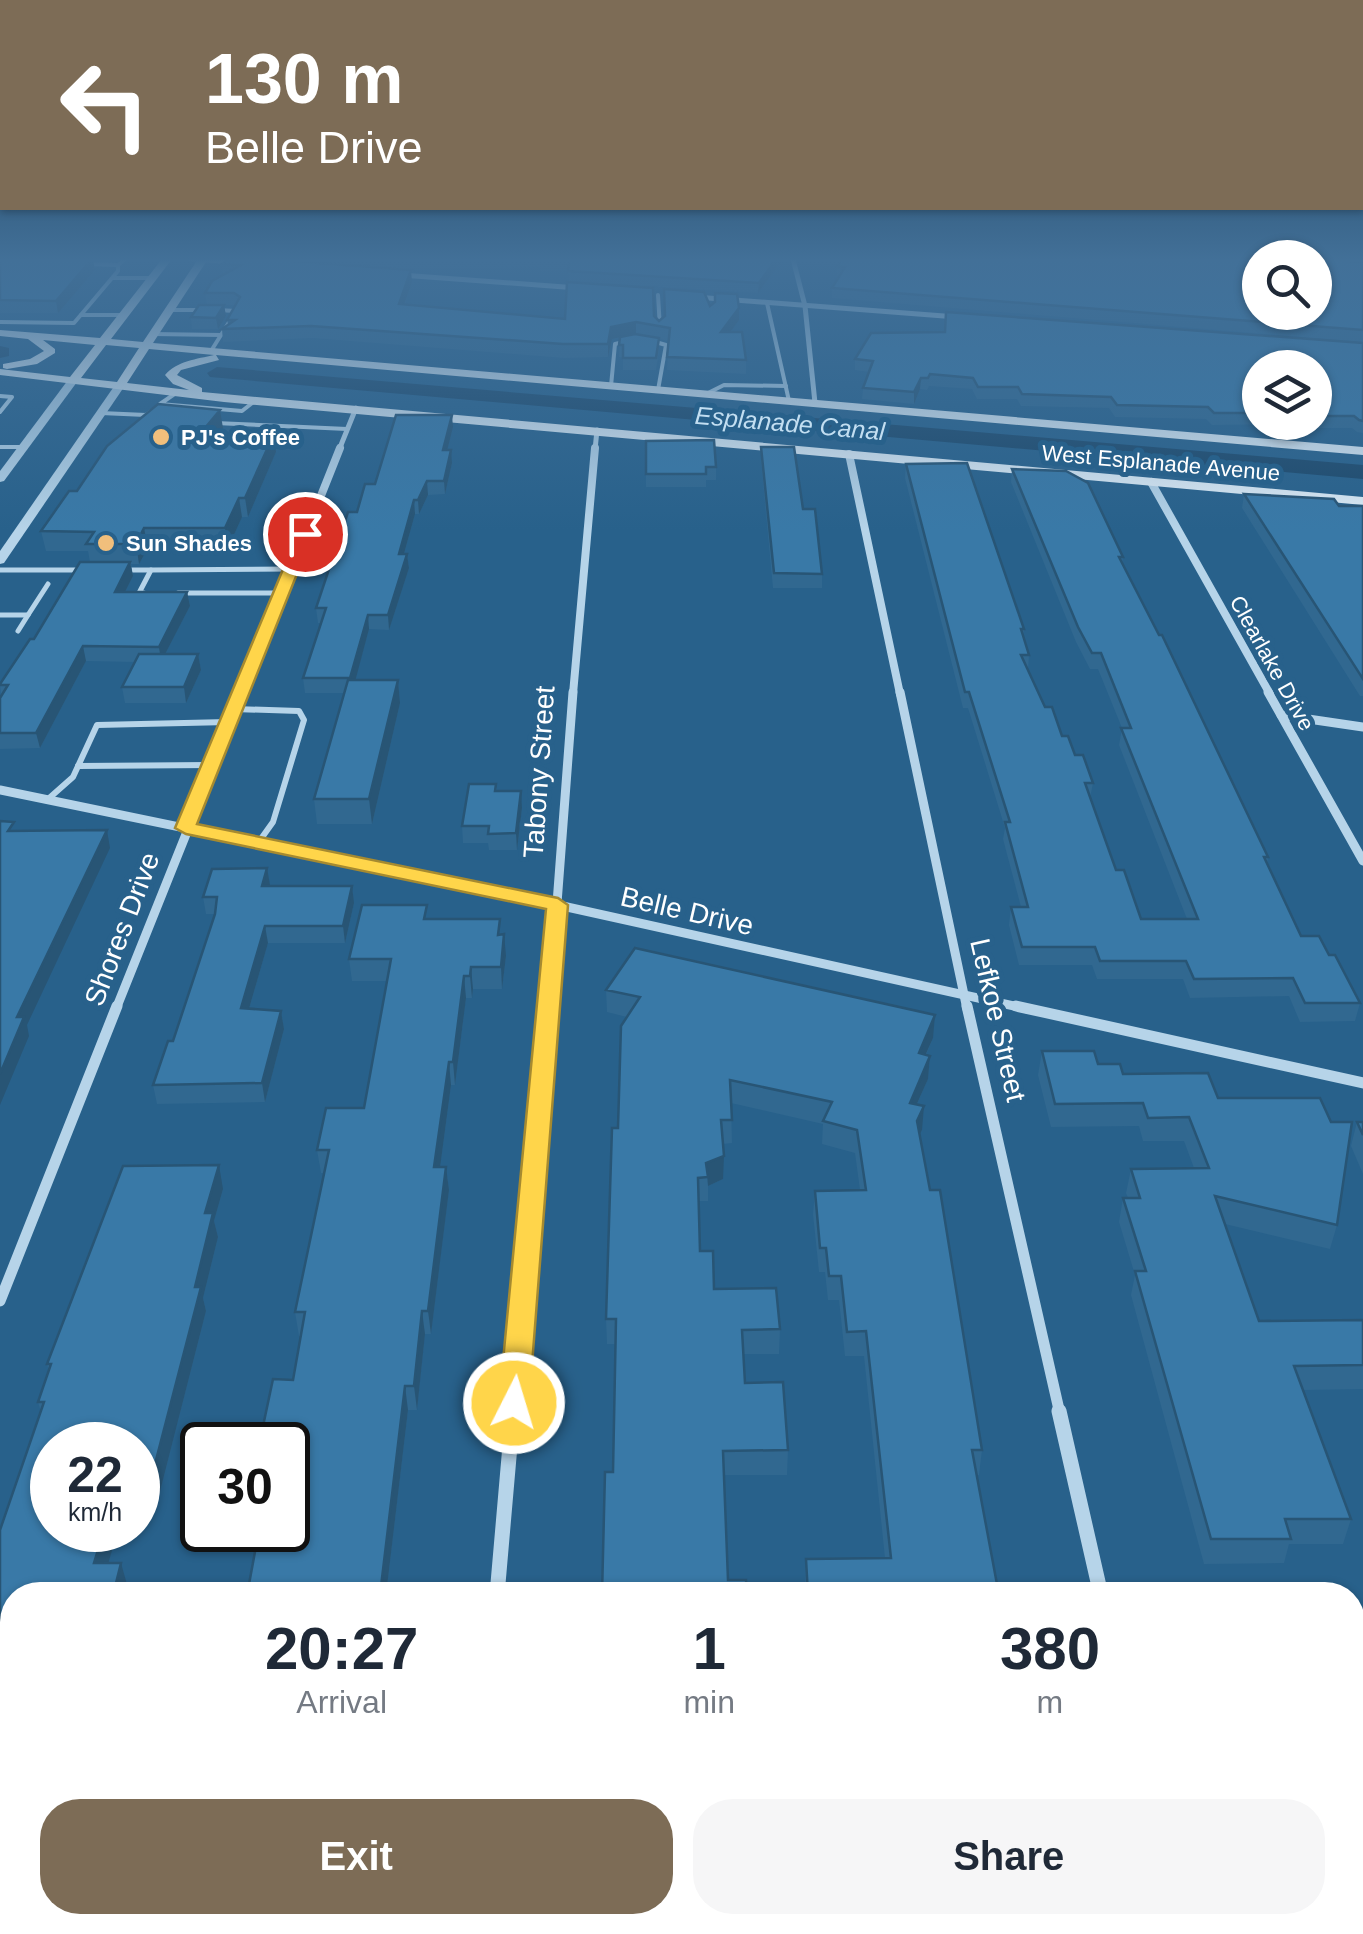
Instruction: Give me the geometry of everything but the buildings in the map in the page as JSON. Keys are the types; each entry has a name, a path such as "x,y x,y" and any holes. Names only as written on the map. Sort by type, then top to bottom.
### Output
{"main road":[{"path":"0,370 32,362 51,351 48,349"},
{"path":"72,382 98,349"},
{"path":"119,387 143,349"},
{"name":"West Esplanade Avenue","path":"201,349 1363,450"},
{"path":"224,398 176,382 171,376 177,368 194,362 257,355"},
{"name":"West Esplanade Avenue","path":"0,370 224,398 1363,502"}],"street":[{"path":"809,349 814,403"},
{"path":"0,479 72,382"},
{"path":"0,560 119,387"},
{"name":"Shores Drive","path":"0,1301 356,408"},
{"name":"Tabony Street","path":"498,1582 558,905 583,547 597,430"},
{"name":"Lefkoe Street","path":"849,454 964,995 1098,1582"},
{"name":"Clearlake Drive","path":"1151,482 1363,861"},
{"path":"1281,716 1363,727"},
{"name":"Belle Drive","path":"0,790 558,905 1363,1083"}],"lane":[{"path":"611,386 614,349"},
{"path":"658,390 665,349"},
{"path":"778,349 789,401"},
{"path":"706,394 724,386 786,386"},
{"path":"146,415 176,392"},
{"path":"0,396 12,397 0,412"},
{"path":"160,404 242,411 256,400"},
{"path":"101,412 162,417"},
{"path":"208,422 347,430"},
{"path":"0,447 24,447"},
{"path":"113,570 291,569"},
{"path":"0,570 94,570"},
{"path":"152,570 139,593 157,593"},
{"path":"18,631 48,584"},
{"path":"174,593 281,593"},
{"path":"0,615 28,615"},
{"path":"234,708 288,709 299,711 304,720 273,822 258,843"},
{"path":"48,800 73,776 96,724 228,722"},
{"path":"78,766 211,766"}],"waterway":[{"name":"Esplanade Canal","path":"217,373 1363,472"}],"place":[{"name":"PJ's Coffee","path":"161,437"},
{"name":"Sun Shades","path":"106,543"}],"route":[{"path":"305,534 186,828 558,905 514,1403"}]}
